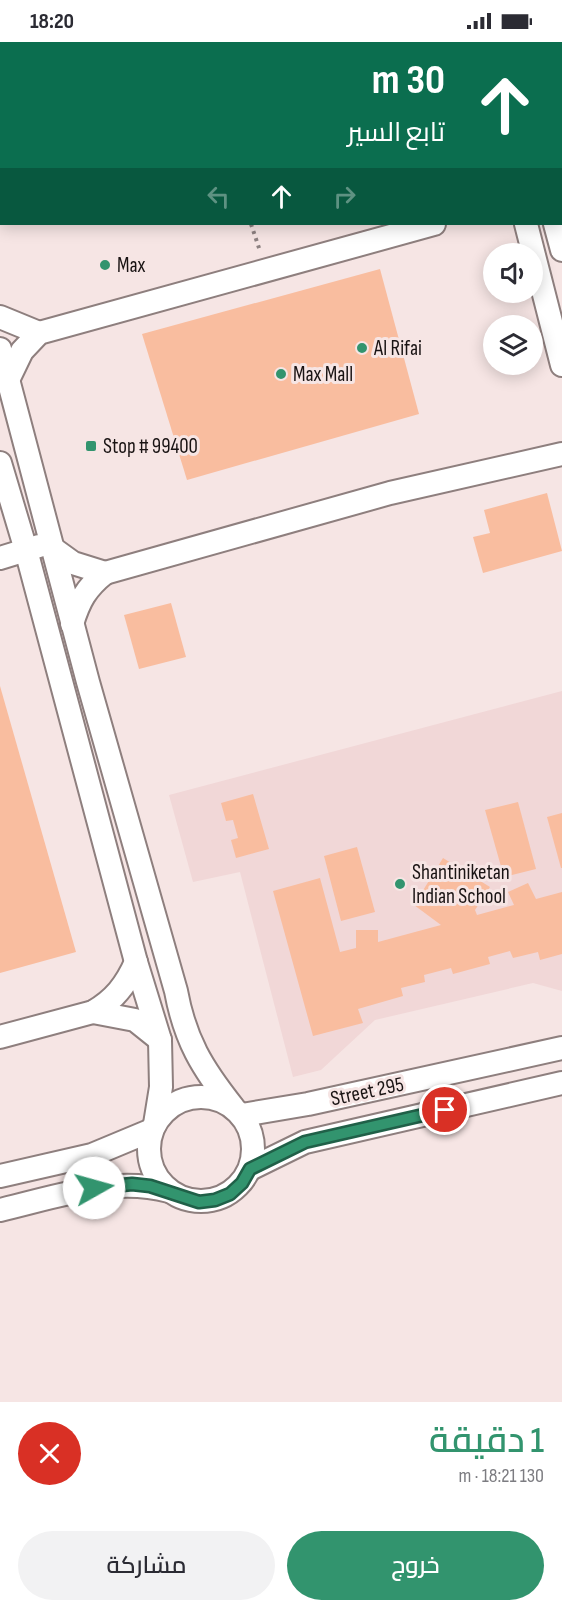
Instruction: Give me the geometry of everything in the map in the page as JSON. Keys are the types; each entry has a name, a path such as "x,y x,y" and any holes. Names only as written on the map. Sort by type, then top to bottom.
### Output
{"street":[{"path":"8,380 21,351 39,333 430,225"},
{"path":"513,225 528,231 562,365"},
{"path":"555,225 562,250"},
{"path":"0,317 39,333"},
{"path":"0,349 54,547 72,624 176,991 182,1024 208,1076 238,1111 254,1141 250,1169 242,1183 230,1194 215,1200 199,1202 183,1199 169,1191 150,1186 113,1185 0,1210"},
{"path":"72,624 79,602 88,586 105,573 390,493 562,454"},
{"path":"0,464 26,550 136,962 160,1040 161,1087 149,1146 150,1163 158,1178 169,1191"},
{"path":"0,522 8,493"},
{"path":"0,558 26,550 54,547 73,563 105,573"},
{"path":"0,1037 93,1012 123,988 136,962"},
{"path":"93,1012 135,1020 160,1040"},
{"name":"Street 295","path":"238,1111 308,1104 562,1048"},
{"name":"Street 295","path":"250,1169 305,1142 562,1083"},
{"path":"0,1176 92,1155 154,1127 164,1112 190,1098 220,1100 238,1111"}],"path":[{"path":"251,225 266,270"}],"shaded area":[{"path":"562,691 562,991 533,983 375,1020 321,1070 293,1077 240,872 193,882 169,795"}],"building":[{"name":"Max Mall","path":"380,269 419,414 187,480 142,334"},
{"path":"547,493 562,551 483,573 473,537 490,533 484,510"},
{"path":"171,603 186,657 139,669 124,615"},
{"path":"0,686 76,952 0,973"},
{"path":"253,794 269,849 236,858 231,840 238,838 233,820 226,821 221,803"},
{"path":"518,802 536,869 504,877 485,810"},
{"path":"562,813 562,868 561,868 547,817"},
{"path":"357,847 375,912 341,921 324,856"},
{"path":"443,858 490,887 475,910 477,915 514,905 508,892 528,883 536,899 562,892 562,954 540,960 538,952 513,958 510,951 488,957 490,964 453,974 451,968 424,975 425,982 401,988 403,996 358,1009 363,1023 313,1036 273,891 320,878 340,952 356,948 356,930 378,930 378,942 441,925 414,905"}],"place":[{"name":"Max","path":"105,265"},
{"name":"Al Rifai","path":"362,348"},
{"name":"Max Mall","path":"281,374"},
{"name":"Stop # 99400","path":"91,446"},
{"name":"Shantiniketan Indian School","path":"400,884"}],"route":[{"path":"94,1188 132,1184 169,1191 183,1199 199,1202 215,1200 230,1194 242,1183 250,1169 305,1142 445,1110"}]}
